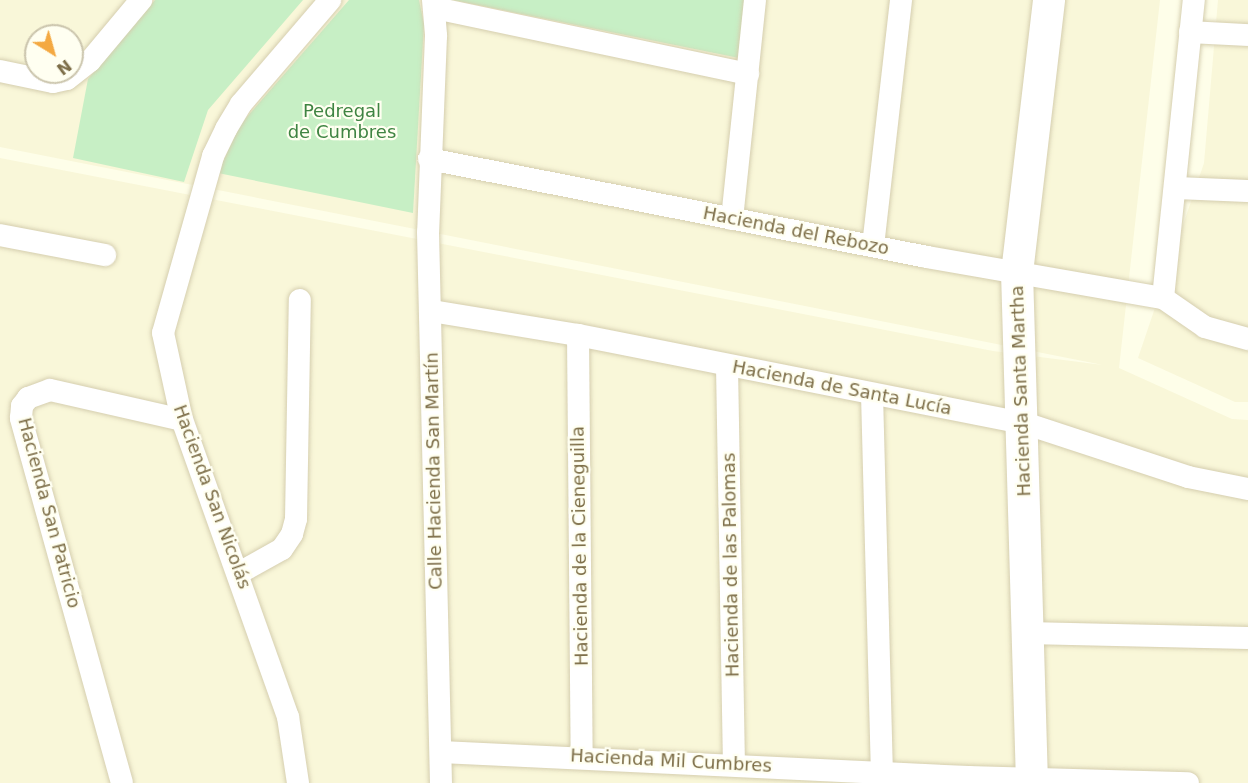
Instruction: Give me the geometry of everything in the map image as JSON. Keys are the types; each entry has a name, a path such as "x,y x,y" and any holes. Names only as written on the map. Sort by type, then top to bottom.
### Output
{"street":[{"path":"0,72 53,82 67,79 90,61 141,0"},
{"name":"Hacienda San Nicolás","path":"298,783 288,717 239,573 182,420 164,349 165,320 213,156 241,104 330,0"},
{"path":"732,219 755,0"},
{"path":"873,246 901,0"},
{"name":"Hacienda Santa Martha","path":"1032,781 1024,423 1017,273 1049,0"},
{"path":"1194,0 1163,298 1205,327 1248,339"},
{"path":"434,4 747,74"},
{"name":"Calle Hacienda San Martín","path":"434,4 429,159 430,311 441,783"},
{"path":"1190,32 1248,35"},
{"name":"Hacienda del Rebozo","path":"429,159 873,246 1163,298"},
{"path":"1176,188 1248,191"},
{"path":"0,235 105,255"},
{"path":"239,573 282,549 292,534 296,519 300,300"},
{"name":"Hacienda de Santa Lucía","path":"430,311 578,335 1024,423 1188,477 1248,489"},
{"name":"Hacienda de la Cieneguilla","path":"578,335 582,757"},
{"name":"Hacienda de las Palomas","path":"727,366 734,764"},
{"name":"Hacienda San Patricio","path":"122,783 21,418 22,406 28,398 50,390 182,420"},
{"path":"872,394 882,772"},
{"path":"1027,633 1248,638"},
{"name":"Hacienda Mil Cumbres","path":"441,752 734,764 1032,781 1188,783"}],"shaded area":[{"path":"0,0 1160,0 1119,368 1232,419 1248,420 1248,783 0,783 0,158 993,351 1103,365 0,147"},
{"path":"1218,0 1248,0 1248,402 1235,402 1138,358 1204,163"}],"green space":[{"path":"155,0 303,0 208,110 184,182 73,158 88,79"},
{"name":"Pedregal de Cumbres","path":"349,0 419,0 424,24 413,213 218,173 239,126"},
{"path":"453,0 745,0 739,58"}]}
